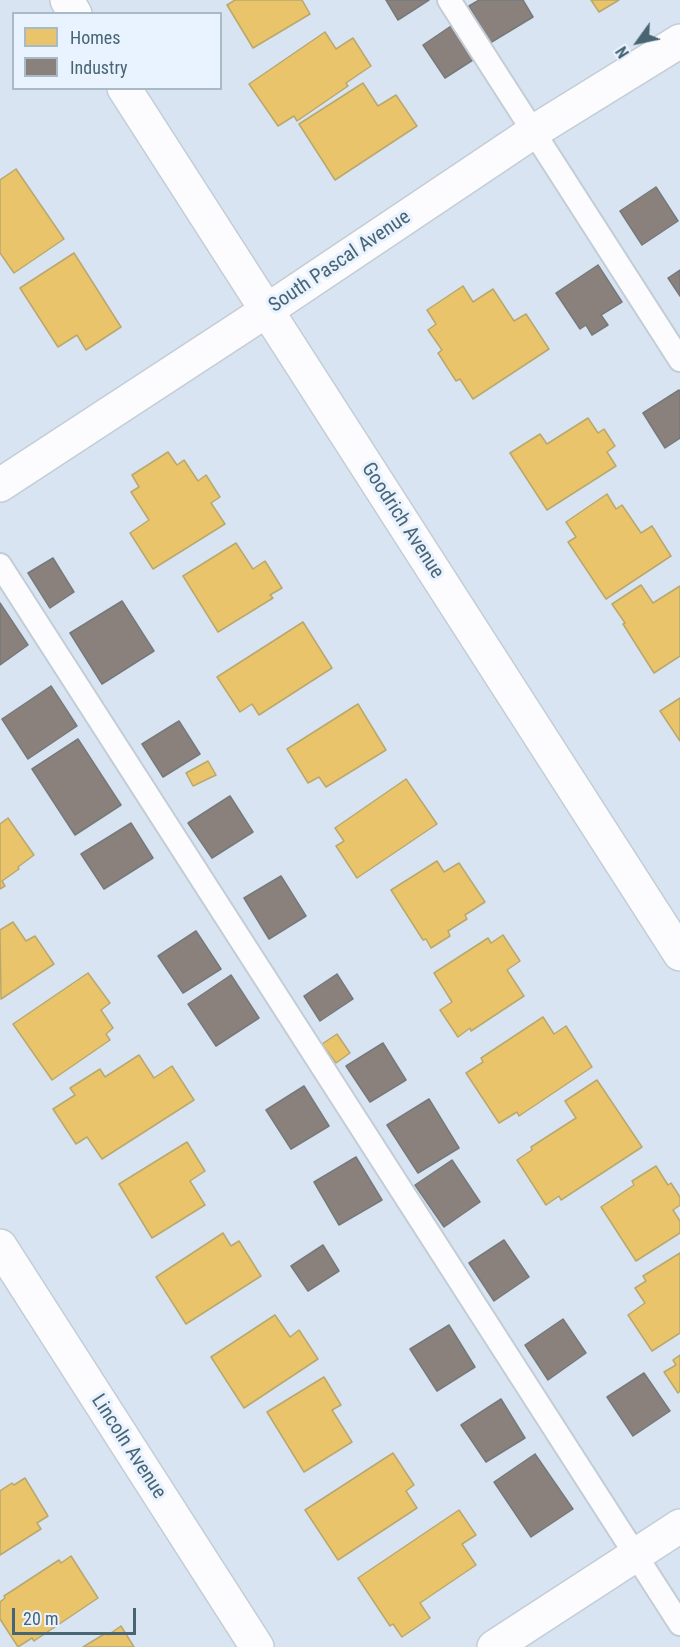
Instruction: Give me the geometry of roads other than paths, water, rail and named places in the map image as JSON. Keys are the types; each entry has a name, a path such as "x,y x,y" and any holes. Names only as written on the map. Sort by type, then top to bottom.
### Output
{"street":[{"name":"South Pascal Avenue","path":"0,485 266,311 533,132 680,41"},
{"name":"Goodrich Avenue","path":"125,90 680,954"},
{"name":"Lincoln Avenue","path":"0,1246 257,1647"},
{"path":"494,1647 680,1526"}],"lane":[{"path":"449,0 680,360"},
{"path":"0,565 680,1624"}]}
